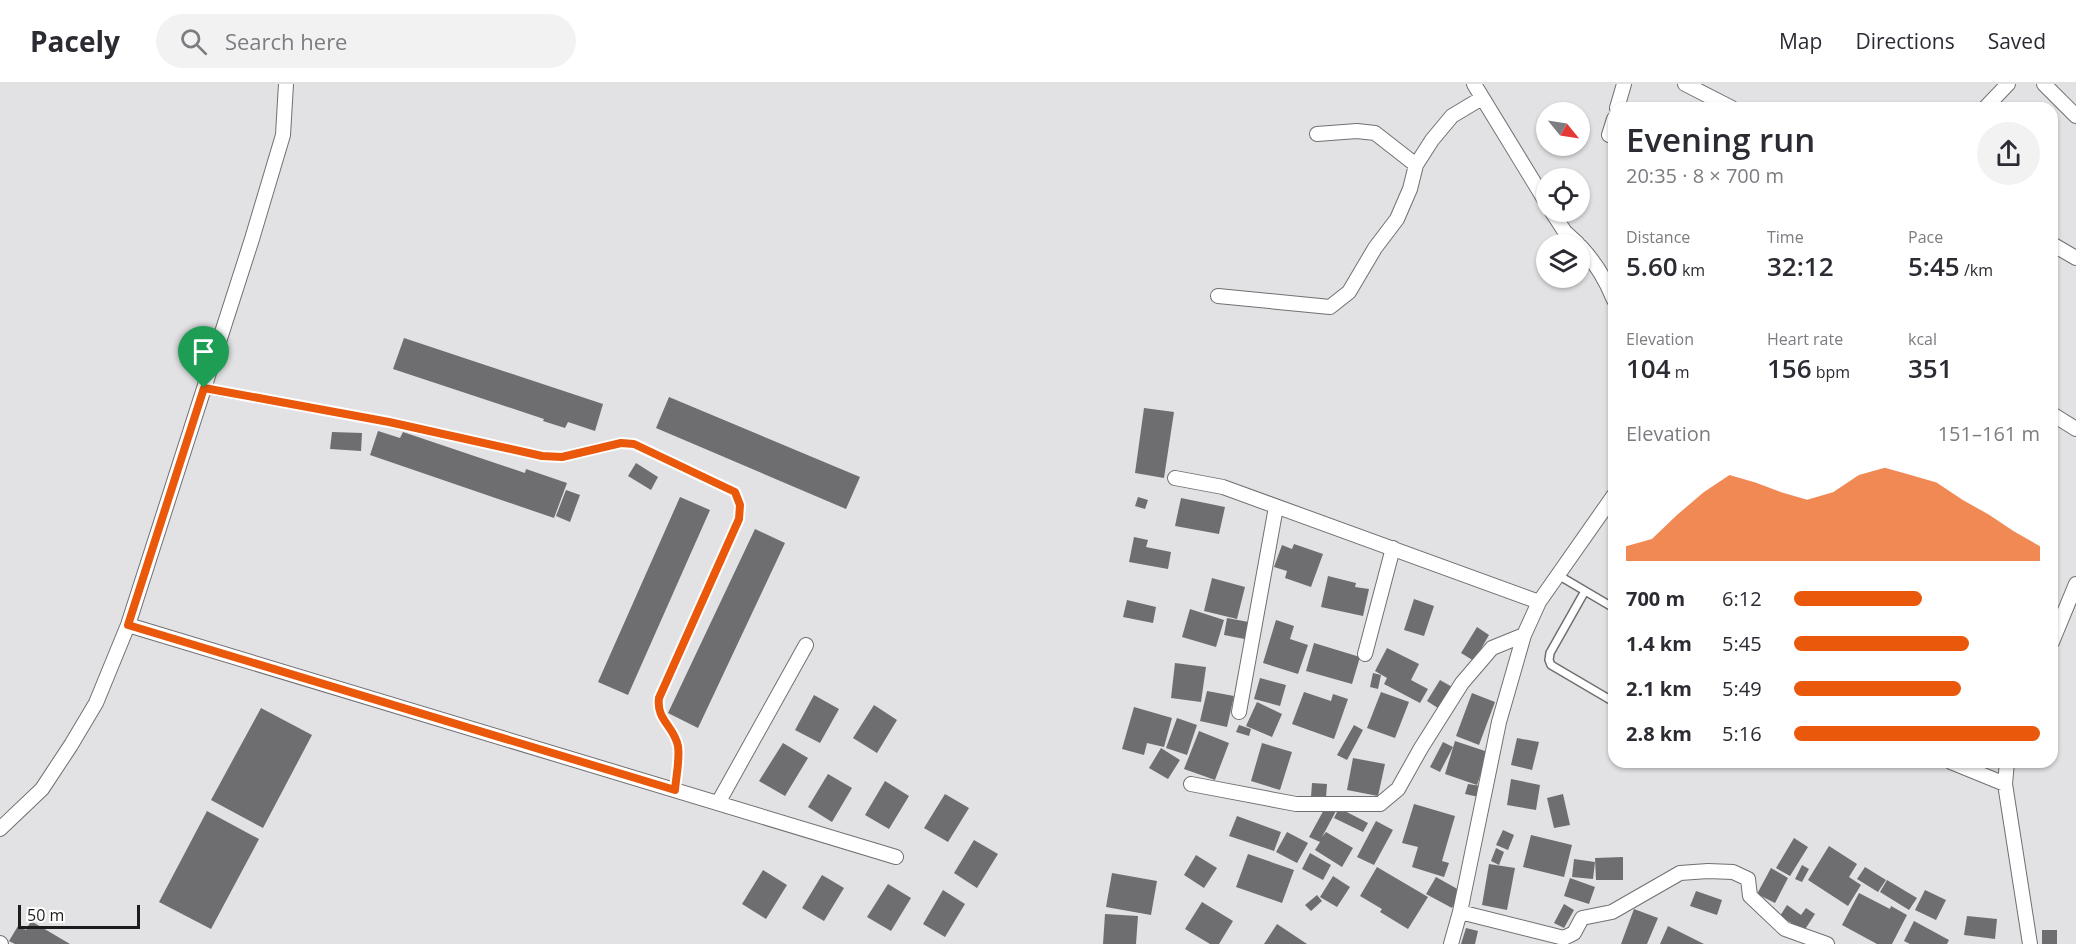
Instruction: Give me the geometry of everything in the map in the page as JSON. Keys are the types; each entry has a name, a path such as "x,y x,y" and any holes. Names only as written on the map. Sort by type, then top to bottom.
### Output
{"street":[{"path":"0,829 42,789 71,745 96,703 128,625 284,135 286,84"},
{"path":"1474,84 1536,186"},
{"path":"1619,102 1624,84"},
{"path":"1685,84 1720,102"},
{"path":"1991,102 2008,84"},
{"path":"2043,84 2076,116"},
{"path":"1218,296 1330,307 1349,292 1375,248 1397,219 1410,189 1416,165 1432,140 1452,116 1482,99"},
{"path":"1317,134 1357,131 1375,133 1416,165"},
{"path":"2058,248 2076,258"},
{"path":"1590,257 1608,285"},
{"path":"2058,418 2076,429"},
{"path":"1174,478 1223,487 1539,602"},
{"path":"1451,944 1460,912 1499,722 1524,635 1539,602 1608,504"},
{"path":"1239,712 1276,507"},
{"path":"1365,654 1393,548"},
{"path":"2058,628 2076,584"},
{"path":"128,625 896,857"},
{"path":"1191,784 1296,804 1380,804 1398,789 1420,748 1462,683 1492,648 1524,635"},
{"path":"718,803 806,645"},
{"path":"1966,768 2005,784"},
{"path":"2006,768 2005,784 2030,944"},
{"path":"1460,912 1564,938 1574,933 1582,918 1612,912 1680,873 1733,872 1748,879 1750,896 1785,929 1827,944"}],"lane":[{"path":"204,388 389,422 542,456 562,457 621,443 634,444 735,492 740,505 739,519 659,698 660,714 673,734 678,747 675,790"},
{"path":"1558,575 1608,604"},
{"path":"1585,591 1550,653 1549,662 1608,698"}],"building":[{"path":"404,338 603,404 595,431 568,422 565,428 393,369"},
{"path":"669,397 860,477 846,509 656,428"},
{"path":"1144,408 1174,412 1164,478 1135,473"},
{"path":"378,431 400,438 403,432 525,473 526,469 567,483 554,518 370,455"},
{"path":"332,432 362,433 361,451 330,449"},
{"path":"636,463 658,477 651,490 628,476"},
{"path":"566,490 580,495 570,522 556,516"},
{"path":"680,497 710,510 628,695 598,682"},
{"path":"1138,497 1148,500 1145,509 1135,506"},
{"path":"1181,498 1225,507 1219,534 1175,526"},
{"path":"755,529 785,543 698,728 668,713"},
{"path":"1134,537 1148,540 1146,547 1171,552 1168,569 1129,562"},
{"path":"1294,544 1323,554 1311,587 1285,578 1287,571 1274,567 1282,545 1292,549"},
{"path":"1328,576 1356,583 1355,587 1369,589 1363,616 1321,607"},
{"path":"1212,578 1245,587 1237,619 1204,611"},
{"path":"1414,599 1434,606 1424,636 1404,630"},
{"path":"1127,600 1156,607 1153,623 1123,617"},
{"path":"1190,609 1224,620 1216,647 1182,637"},
{"path":"1227,618 1254,623 1250,640 1224,635"},
{"path":"1276,620 1294,626 1290,639 1308,645 1298,674 1263,663"},
{"path":"1477,627 1489,635 1474,661 1461,653"},
{"path":"1314,643 1360,657 1352,684 1306,671"},
{"path":"1387,648 1419,664 1411,680 1428,689 1420,703 1384,684 1387,678 1375,671"},
{"path":"1175,663 1206,667 1201,702 1171,698"},
{"path":"1373,673 1381,675 1378,689 1370,687"},
{"path":"1260,678 1286,685 1280,706 1254,699"},
{"path":"1440,680 1454,688 1441,710 1427,701"},
{"path":"1207,691 1234,696 1227,727 1200,721"},
{"path":"1304,692 1331,701 1333,694 1348,699 1334,739 1292,724"},
{"path":"1381,692 1409,702 1395,738 1367,728"},
{"path":"1472,693 1495,702 1479,745 1456,736"},
{"path":"814,695 839,709 820,743 795,730"},
{"path":"1257,702 1282,714 1272,737 1246,726"},
{"path":"874,705 897,720 877,753 853,738"},
{"path":"1134,707 1172,718 1164,747 1147,743 1144,755 1122,749"},
{"path":"261,708 312,735 263,828 211,800"},
{"path":"1177,718 1197,725 1187,755 1166,748"},
{"path":"1239,725 1251,729 1249,736 1236,732"},
{"path":"1354,725 1363,730 1347,760 1337,755"},
{"path":"1199,731 1229,743 1215,780 1184,769"},
{"path":"1517,738 1539,742 1532,770 1511,765"},
{"path":"1455,741 1488,752 1477,785 1445,774"},
{"path":"1443,742 1453,747 1440,772 1430,767"},
{"path":"783,743 808,758 785,796 759,781"},
{"path":"1262,743 1292,752 1280,790 1251,781"},
{"path":"1161,748 1180,760 1168,779 1149,768"},
{"path":"1353,758 1385,764 1378,796 1347,790"},
{"path":"828,774 852,788 832,822 808,807"},
{"path":"1511,779 1540,785 1536,810 1507,805"},
{"path":"885,781 909,796 889,829 865,815"},
{"path":"1312,783 1327,784 1326,798 1311,797"},
{"path":"1468,784 1481,786 1479,797 1465,794"},
{"path":"945,794 969,808 948,842 924,828"},
{"path":"1563,794 1570,825 1554,828 1547,798"},
{"path":"1414,804 1455,816 1442,861 1449,863 1444,877 1412,867 1418,847 1402,843"},
{"path":"1326,806 1336,811 1322,837 1326,832 1353,848 1342,867 1315,850 1320,842 1309,837"},
{"path":"1339,808 1368,823 1363,832 1334,818"},
{"path":"207,811 259,839 211,929 159,902"},
{"path":"1237,816 1281,832 1274,851 1229,836"},
{"path":"1376,821 1393,830 1374,865 1357,857"},
{"path":"1503,830 1514,835 1508,850 1496,845"},
{"path":"1287,832 1308,843 1297,863 1276,852"},
{"path":"1531,835 1572,845 1564,877 1523,867"},
{"path":"1794,838 1808,847 1790,876 1776,868"},
{"path":"974,840 998,854 977,888 954,873"},
{"path":"1829,846 1857,864 1849,877 1861,885 1848,906 1808,880"},
{"path":"1496,848 1504,852 1499,865 1491,861"},
{"path":"1310,853 1331,865 1323,880 1302,869"},
{"path":"1248,854 1294,870 1282,903 1236,887"},
{"path":"1196,855 1217,868 1204,888 1184,875"},
{"path":"1623,857 1623,880 1596,880 1595,858"},
{"path":"1574,859 1595,862 1593,879 1572,877"},
{"path":"1489,864 1515,868 1507,910 1482,905"},
{"path":"1802,865 1809,869 1802,882 1795,879"},
{"path":"1377,867 1428,897 1408,929 1380,912 1382,909 1360,896"},
{"path":"1865,867 1886,880 1878,892 1857,879"},
{"path":"1771,868 1788,878 1775,903 1757,894"},
{"path":"763,870 787,885 766,919 742,904"},
{"path":"1112,873 1157,881 1151,915 1106,907"},
{"path":"822,875 844,888 824,921 802,908"},
{"path":"1333,876 1350,887 1337,907 1320,897"},
{"path":"1436,877 1461,891 1452,908 1426,894"},
{"path":"1570,878 1595,887 1589,904 1564,896"},
{"path":"1887,880 1917,898 1909,910 1880,892"},
{"path":"888,884 911,898 891,931 867,917"},
{"path":"943,890 965,904 945,937 923,924"},
{"path":"1925,890 1946,900 1936,920 1915,910"},
{"path":"1696,891 1722,900 1717,915 1690,906"},
{"path":"1859,893 1907,915 1892,944 1877,944 1842,925"},
{"path":"1317,895 1322,901 1311,911 1305,905"},
{"path":"1202,902 1233,921 1219,944 1210,944 1185,929"},
{"path":"1564,904 1574,910 1564,928 1554,923"},
{"path":"1787,905 1801,915 1806,908 1815,914 1804,931 1780,916"},
{"path":"1634,909 1658,918 1647,944 1621,944"},
{"path":"1105,914 1138,916 1136,944 1103,944"},
{"path":"1967,916 1997,919 1995,939 1964,935"},
{"path":"31,921 70,944 15,944 9,941 18,926 26,930"},
{"path":"1914,921 1949,940 1947,944 1910,944 1904,941"},
{"path":"1277,924 1307,944 1264,944"},
{"path":"1668,926 1704,944 1660,944"},
{"path":"1466,928 1478,931 1475,944 1461,944"},
{"path":"2042,930 2057,930 2057,944 2042,944"}],"route":[{"path":"204,388 389,422 542,456 562,457 621,443 634,444 735,492 740,505 739,519 659,698 660,714 673,734 678,747 675,790 128,625 204,388"}]}
